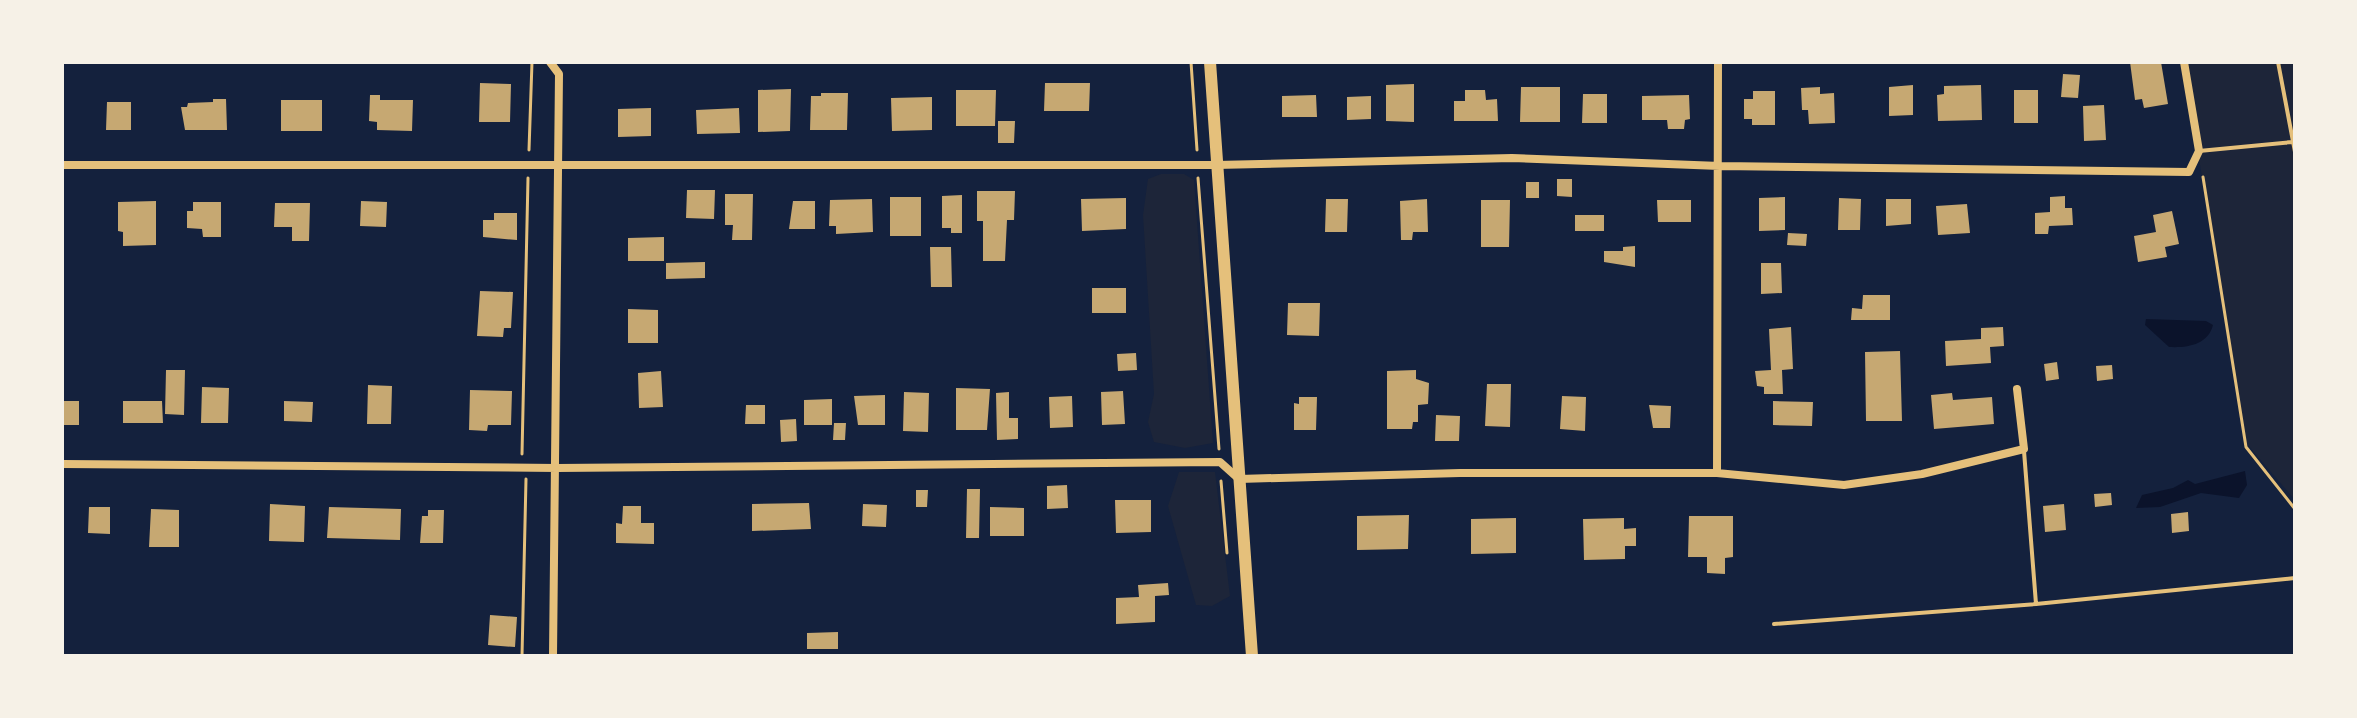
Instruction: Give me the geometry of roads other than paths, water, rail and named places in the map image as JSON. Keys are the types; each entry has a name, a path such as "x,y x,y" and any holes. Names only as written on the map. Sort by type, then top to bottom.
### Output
{"main road":[{"path":"1210,62 1252,656"}],"street":[{"path":"550,62 559,74 553,656"},
{"path":"1717,473 1718,62"},
{"path":"62,165 1216,165 1512,158 1720,166 2189,172 2199,151 2184,62"},
{"path":"62,464 557,468 1220,462 1239,479 1460,473 1717,473 1844,485 1922,474 2024,449 2017,389"}],"lane":[{"path":"2278,62 2295,152"},
{"path":"2199,151 2292,142"},
{"path":"2024,449 2036,604"},
{"path":"1774,624 2036,604 2295,578"}]}
